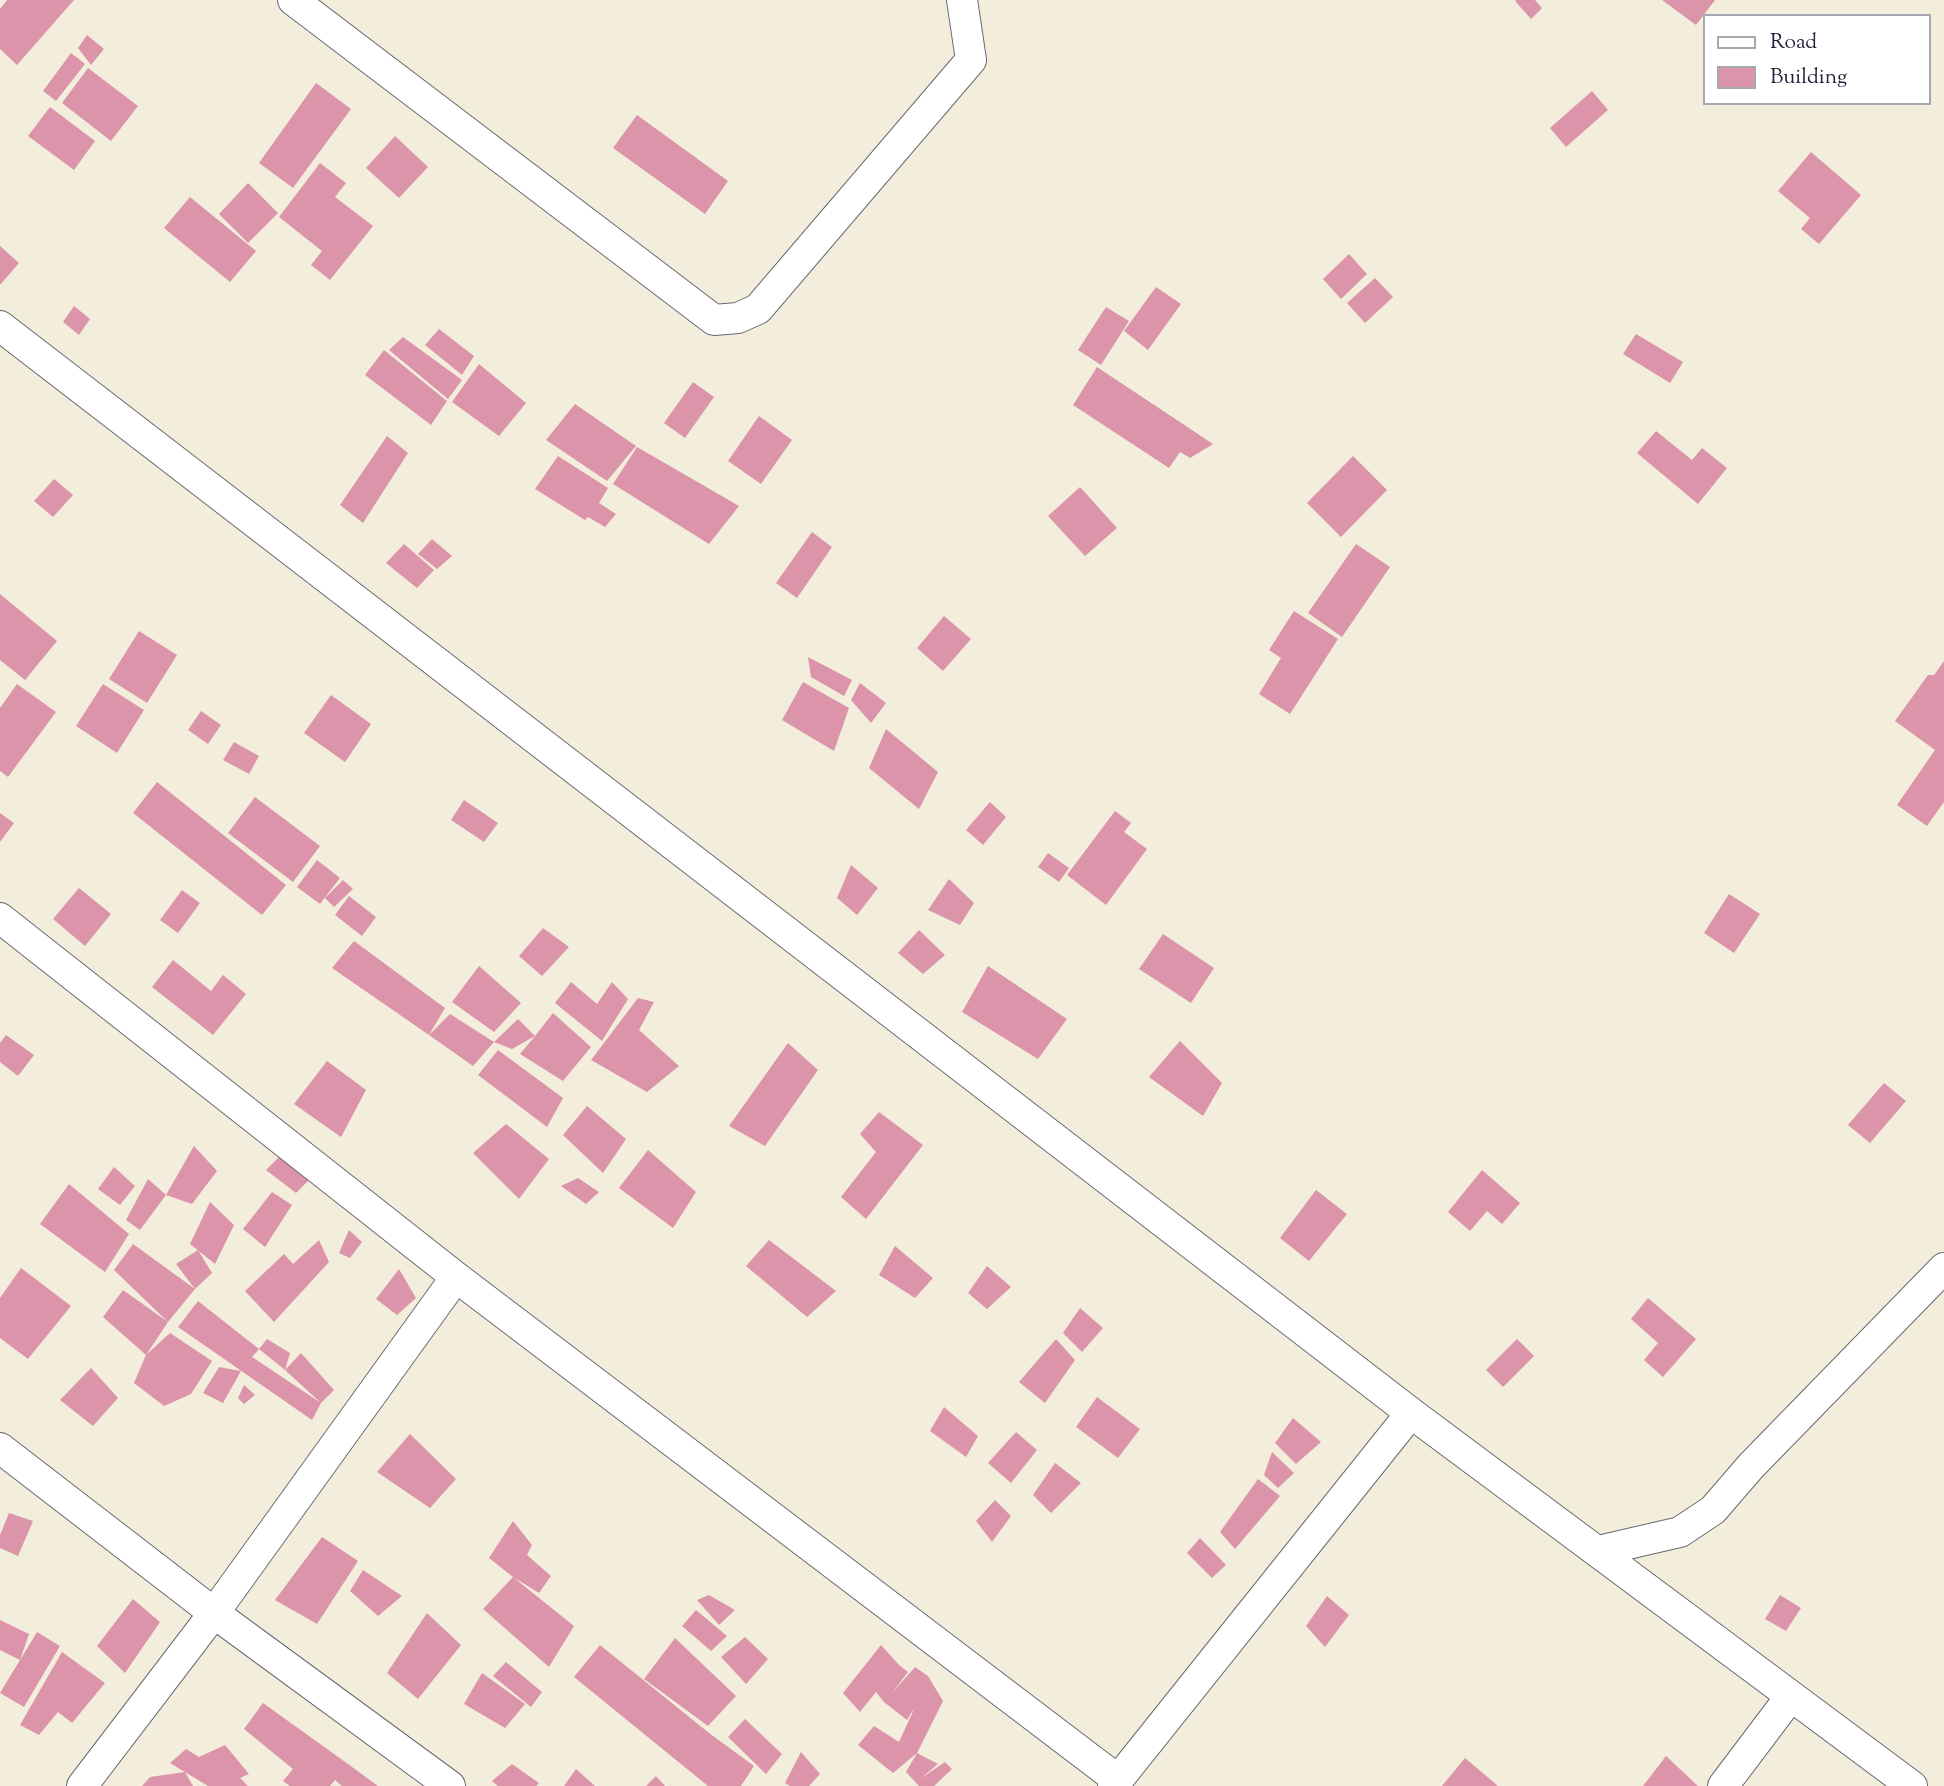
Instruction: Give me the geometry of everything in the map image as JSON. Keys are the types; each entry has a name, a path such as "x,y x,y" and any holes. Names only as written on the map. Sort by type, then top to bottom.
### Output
{"street":[{"path":"293,0 714,320 738,318 758,309 971,60 962,0"},
{"path":"0,326 1411,1413 1912,1786"},
{"path":"0,918 456,1277 1115,1783 1411,1413"},
{"path":"1598,1551 1681,1532 1713,1510 1751,1466 1944,1268"},
{"path":"82,1786 214,1613 456,1277"},
{"path":"0,1448 214,1613 450,1786"},
{"path":"1723,1786 1791,1696"}],"building":[{"path":"7,0 74,0 17,65 0,49 0,9"},
{"path":"1535,0 1542,8 1531,19 1515,1"},
{"path":"1662,0 1715,0 1696,25"},
{"path":"87,35 104,49 91,65 78,48"},
{"path":"71,53 85,64 56,101 43,91"},
{"path":"88,68 138,106 111,141 62,103"},
{"path":"316,83 351,109 293,188 259,163"},
{"path":"1592,91 1608,110 1566,147 1550,128"},
{"path":"50,107 95,141 74,170 28,136"},
{"path":"637,115 728,181 705,214 613,148"},
{"path":"395,136 428,167 399,198 366,168"},
{"path":"1811,152 1861,195 1819,244 1801,229 1810,218 1778,191"},
{"path":"320,163 346,183 335,197 373,226 330,280 311,265 322,251 279,217"},
{"path":"248,183 278,213 248,243 219,214"},
{"path":"190,197 256,251 230,282 164,228"},
{"path":"0,246 19,263 0,285"},
{"path":"1349,254 1367,274 1341,299 1323,279"},
{"path":"1375,278 1393,297 1365,323 1347,303"},
{"path":"1156,287 1181,304 1148,350 1124,331"},
{"path":"74,306 90,319 79,335 63,322"},
{"path":"1106,307 1129,321 1101,365 1078,350"},
{"path":"439,329 474,356 462,375 425,345"},
{"path":"1636,334 1683,362 1670,383 1623,354"},
{"path":"403,337 462,380 448,399 389,350"},
{"path":"384,350 447,401 431,425 365,375"},
{"path":"479,364 526,403 499,436 452,402"},
{"path":"1097,367 1213,444 1190,458 1180,452 1169,468 1073,405"},
{"path":"693,382 714,397 685,438 664,423"},
{"path":"575,404 636,446 607,481 546,440"},
{"path":"759,416 792,440 761,484 728,461"},
{"path":"1656,431 1692,460 1702,448 1727,468 1698,504 1637,453"},
{"path":"387,436 408,453 363,523 340,505"},
{"path":"637,447 739,506 709,544 613,484"},
{"path":"558,456 608,488 599,503 616,514 605,527 588,517 585,520 535,489"},
{"path":"1353,456 1387,490 1341,537 1307,503"},
{"path":"54,479 73,495 53,517 34,501"},
{"path":"1080,487 1117,528 1085,556 1048,516"},
{"path":"812,532 832,547 797,598 776,583"},
{"path":"432,539 452,556 437,569 418,554"},
{"path":"404,544 434,570 417,588 386,563"},
{"path":"1356,544 1390,567 1342,637 1308,613"},
{"path":"0,594 57,641 25,680 0,660"},
{"path":"1294,611 1338,639 1290,714 1259,694 1281,658 1269,650"},
{"path":"944,616 971,639 943,671 917,648"},
{"path":"139,631 177,655 147,703 109,679"},
{"path":"808,657 852,680 844,696 811,677"},
{"path":"1944,661 1944,802 1927,826 1897,805 1935,750 1895,721 1928,675 1934,675"},
{"path":"803,682 849,708 834,751 782,720"},
{"path":"860,683 886,703 871,723 851,700"},
{"path":"17,684 56,712 8,777 0,771 0,708"},
{"path":"103,684 144,710 117,753 76,726"},
{"path":"331,695 371,724 345,762 304,733"},
{"path":"201,711 221,725 208,744 188,730"},
{"path":"886,729 938,772 919,809 869,768"},
{"path":"234,742 259,756 249,774 223,760"},
{"path":"157,782 286,885 262,915 133,813"},
{"path":"255,797 320,846 293,882 228,833"},
{"path":"464,800 498,823 484,842 451,820"},
{"path":"990,802 1006,817 983,845 966,830"},
{"path":"1115,811 1131,823 1124,832 1147,849 1106,905 1067,875"},
{"path":"0,813 14,823 0,842"},
{"path":"1048,853 1069,868 1059,882 1038,867"},
{"path":"317,860 340,878 320,904 297,887"},
{"path":"851,865 878,888 857,915 837,898"},
{"path":"949,879 974,903 960,925 928,910"},
{"path":"343,880 353,889 334,907 325,898"},
{"path":"79,888 111,914 85,946 53,919"},
{"path":"182,890 200,903 178,933 160,920"},
{"path":"1729,894 1760,914 1734,953 1704,933"},
{"path":"349,896 376,917 362,936 335,915"},
{"path":"543,928 569,947 542,976 519,956"},
{"path":"919,930 945,955 923,974 898,953"},
{"path":"1163,934 1214,968 1191,1003 1139,969"},
{"path":"354,941 445,1008 429,1035 332,968"},
{"path":"173,960 211,991 223,975 246,994 213,1035 152,987"},
{"path":"479,966 521,1003 494,1032 452,1002"},
{"path":"988,966 1067,1019 1038,1059 962,1012"},
{"path":"571,982 597,1004 612,982 628,999 602,1041 555,1003"},
{"path":"638,998 654,1002 639,1030 679,1066 647,1092 591,1060"},
{"path":"553,1013 591,1047 563,1081 520,1054"},
{"path":"450,1014 494,1042 473,1066 429,1035"},
{"path":"518,1019 535,1036 512,1049 494,1042"},
{"path":"6,1035 34,1055 18,1076 0,1062 0,1043"},
{"path":"1180,1041 1222,1083 1203,1116 1149,1077"},
{"path":"788,1043 818,1070 765,1146 729,1126"},
{"path":"498,1050 563,1098 547,1127 478,1075"},
{"path":"327,1061 366,1090 341,1137 294,1104"},
{"path":"1884,1083 1906,1101 1870,1143 1848,1125"},
{"path":"587,1106 626,1139 603,1173 563,1135"},
{"path":"879,1112 923,1145 866,1219 841,1197 876,1152 860,1134"},
{"path":"506,1124 549,1159 519,1199 473,1153"},
{"path":"194,1146 217,1171 192,1204 166,1195"},
{"path":"648,1150 696,1192 673,1228 619,1188"},
{"path":"282,1154 313,1176 296,1193 266,1170"},
{"path":"114,1167 135,1186 120,1205 98,1189"},
{"path":"1482,1170 1520,1203 1502,1224 1487,1211 1470,1231 1448,1212"},
{"path":"578,1178 599,1192 586,1204 561,1186"},
{"path":"148,1179 166,1195 140,1230 126,1220"},
{"path":"69,1184 129,1234 105,1272 40,1224"},
{"path":"1316,1190 1347,1214 1309,1261 1280,1238"},
{"path":"272,1192 292,1205 265,1247 243,1229"},
{"path":"210,1202 234,1225 215,1264 190,1244"},
{"path":"349,1230 362,1242 350,1258 339,1253"},
{"path":"319,1240 329,1262 274,1322 245,1291 284,1254 293,1264"},
{"path":"769,1240 836,1291 807,1317 746,1266"},
{"path":"133,1244 195,1289 168,1322 114,1270"},
{"path":"895,1246 933,1278 915,1298 879,1275"},
{"path":"198,1250 212,1273 195,1289 176,1264"},
{"path":"987,1266 1011,1287 987,1309 968,1293"},
{"path":"21,1268 71,1306 28,1359 0,1338 0,1298"},
{"path":"399,1269 416,1298 397,1315 376,1299"},
{"path":"123,1290 168,1322 146,1355 103,1317"},
{"path":"1648,1298 1696,1339 1663,1377 1644,1360 1658,1343 1631,1319"},
{"path":"198,1301 259,1349 252,1357 321,1403 312,1420 178,1327"},
{"path":"1080,1308 1103,1328 1082,1352 1063,1333"},
{"path":"170,1333 212,1361 191,1394 164,1406 134,1383 146,1355"},
{"path":"267,1339 290,1353 285,1370 259,1349"},
{"path":"1056,1339 1075,1360 1045,1403 1019,1382"},
{"path":"1517,1339 1534,1356 1503,1387 1486,1370"},
{"path":"301,1353 334,1390 321,1403 285,1370"},
{"path":"219,1367 241,1371 223,1403 203,1393"},
{"path":"91,1368 118,1398 93,1426 60,1400"},
{"path":"244,1385 255,1395 244,1404 238,1398"},
{"path":"1097,1397 1140,1429 1118,1458 1076,1427"},
{"path":"944,1407 978,1436 966,1457 930,1431"},
{"path":"1293,1418 1321,1442 1296,1464 1275,1443"},
{"path":"1016,1432 1037,1450 1011,1483 988,1463"},
{"path":"410,1434 456,1479 430,1508 377,1472"},
{"path":"1272,1452 1294,1473 1278,1488 1264,1475"},
{"path":"1055,1463 1081,1483 1051,1513 1033,1495"},
{"path":"1258,1479 1280,1496 1235,1549 1220,1532"},
{"path":"995,1500 1011,1516 992,1542 976,1521"},
{"path":"9,1513 33,1521 18,1556 0,1548 0,1535"},
{"path":"513,1521 532,1545 527,1555 551,1576 539,1593 489,1558"},
{"path":"322,1537 358,1561 317,1624 275,1600"},
{"path":"1200,1538 1226,1565 1212,1578 1187,1553"},
{"path":"363,1570 402,1596 378,1616 350,1591"},
{"path":"513,1577 574,1626 549,1667 483,1609"},
{"path":"709,1595 735,1610 719,1625 697,1600"},
{"path":"1780,1595 1801,1608 1786,1631 1765,1619"},
{"path":"1327,1596 1349,1615 1325,1647 1306,1626"},
{"path":"133,1599 160,1622 125,1673 97,1646"},
{"path":"696,1610 727,1636 711,1651 682,1626"},
{"path":"427,1613 461,1645 418,1699 387,1673"},
{"path":"0,1620 29,1634 20,1660 0,1650"},
{"path":"37,1632 60,1646 24,1707 0,1693"},
{"path":"745,1637 768,1659 746,1684 721,1657"},
{"path":"675,1638 736,1696 708,1726 644,1679"},
{"path":"600,1645 754,1766 741,1786 708,1786 574,1677"},
{"path":"881,1645 908,1672 892,1693 915,1667 928,1676 943,1701 917,1753 893,1773 858,1745 874,1726 899,1742 915,1707 907,1720 876,1692 860,1712 843,1693"},
{"path":"62,1652 105,1683 72,1723 58,1712 39,1735 20,1725"},
{"path":"506,1662 542,1692 531,1707 493,1676"},
{"path":"482,1673 525,1704 505,1728 464,1704"},
{"path":"263,1703 378,1786 342,1786 335,1780 330,1786 290,1786 283,1781 293,1769 244,1729"},
{"path":"745,1719 782,1754 766,1774 728,1737"},
{"path":"225,1745 249,1774 240,1778 248,1786 208,1786 170,1763 186,1749 199,1757"},
{"path":"801,1752 820,1774 809,1786 790,1786 785,1783"},
{"path":"917,1753 938,1764 920,1779 945,1762 952,1769 934,1786 919,1786 906,1772"},
{"path":"1666,1756 1698,1786 1643,1786"},
{"path":"1465,1758 1498,1786 1442,1786"},
{"path":"512,1764 539,1783 536,1786 498,1786 492,1781"},
{"path":"576,1769 595,1786 564,1786"},
{"path":"185,1772 193,1786 142,1786 150,1777"},
{"path":"656,1776 665,1786 646,1786"}]}
